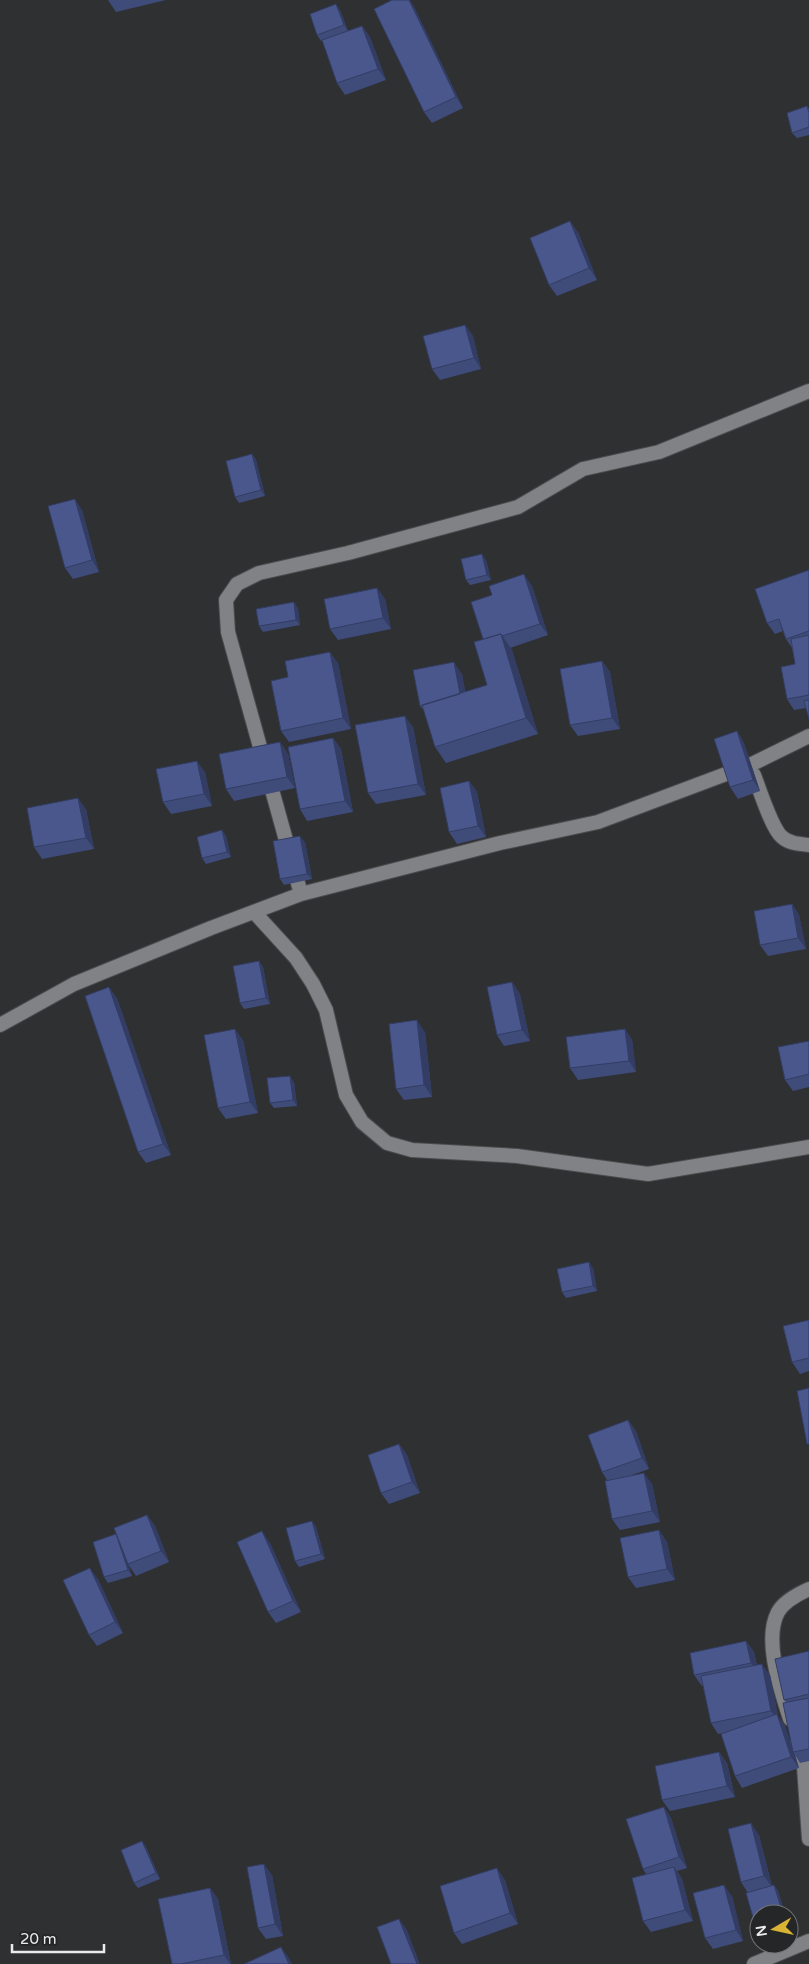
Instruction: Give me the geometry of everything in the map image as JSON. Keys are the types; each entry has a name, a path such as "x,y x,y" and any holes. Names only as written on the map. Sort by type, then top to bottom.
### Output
{"street":[{"path":"301,894 228,632 226,600 237,584 259,573 348,553 518,508 583,470 659,452 809,391"},
{"path":"0,1024 74,984 301,894 500,843 598,822 750,765 809,736"},
{"path":"750,765 781,837 796,844 809,845"},
{"path":"254,912 296,958 314,984 326,1010 346,1095 362,1122 387,1143 412,1150 517,1156 648,1174 809,1147"},
{"path":"809,1589 795,1595 778,1612 772,1639 776,1672 804,1767 809,1840"},
{"path":"754,1964 809,1941"}],"building":[{"path":"392,0 409,0 456,97 424,112 374,9"},
{"path":"336,4 344,25 317,35 310,14"},
{"path":"362,26 378,69 337,83 322,40"},
{"path":"807,106 809,127 792,133 787,113"},
{"path":"570,221 589,268 549,285 530,238"},
{"path":"465,325 474,358 432,369 423,336"},
{"path":"252,454 261,490 235,497 226,461"},
{"path":"75,499 92,560 65,568 48,506"},
{"path":"482,554 487,575 466,580 461,559"},
{"path":"809,570 809,631 786,639 779,619 767,623 755,589"},
{"path":"524,574 540,624 502,636 501,634 483,639 471,602 492,595 489,586"},
{"path":"377,588 383,618 330,629 324,599"},
{"path":"294,602 296,620 259,626 256,609"},
{"path":"501,634 526,718 435,747 422,705 487,685 474,642"},
{"path":"809,635 809,695 787,699 781,667 795,664 791,639"},
{"path":"330,652 343,718 281,731 271,681 288,677 285,661"},
{"path":"602,661 612,718 570,725 560,669"},
{"path":"454,662 460,694 420,706 413,670"},
{"path":"809,700 809,719 804,701"},
{"path":"405,716 418,784 368,793 355,725"},
{"path":"737,731 753,780 730,787 714,739"},
{"path":"333,738 345,801 300,809 288,747"},
{"path":"280,742 287,777 226,789 219,754"},
{"path":"197,761 204,794 163,802 156,769"},
{"path":"469,781 478,826 449,832 440,788"},
{"path":"78,798 86,838 34,847 27,808"},
{"path":"222,830 227,852 202,858 197,837"},
{"path":"300,836 307,874 280,879 273,841"},
{"path":"792,904 798,938 760,945 754,911"},
{"path":"259,961 266,998 240,1003 233,966"},
{"path":"512,982 522,1030 497,1035 487,987"},
{"path":"109,987 163,1144 138,1152 85,996"},
{"path":"417,1020 424,1085 396,1089 389,1024"},
{"path":"235,1029 250,1102 218,1108 204,1035"},
{"path":"625,1029 629,1061 570,1068 566,1037"},
{"path":"809,1041 809,1074 785,1080 778,1047"},
{"path":"290,1076 293,1100 270,1103 267,1078"},
{"path":"589,1262 593,1286 562,1292 557,1269"},
{"path":"809,1320 809,1358 792,1362 783,1326"},
{"path":"809,1388 809,1444 807,1444 797,1391"},
{"path":"628,1420 642,1458 602,1472 588,1435"},
{"path":"399,1444 412,1482 381,1493 368,1455"},
{"path":"644,1473 652,1511 612,1519 605,1481"},
{"path":"147,1515 161,1551 128,1564 114,1528"},
{"path":"312,1521 321,1554 295,1561 286,1528"},
{"path":"659,1530 667,1569 628,1577 620,1538"},
{"path":"262,1531 293,1601 268,1612 237,1542"},
{"path":"116,1534 128,1570 104,1577 93,1542"},
{"path":"90,1568 115,1622 89,1635 63,1580"},
{"path":"746,1641 751,1663 694,1675 690,1653"},
{"path":"809,1651 809,1694 784,1700 775,1659"},
{"path":"762,1664 771,1711 711,1723 701,1676"},
{"path":"809,1698 809,1749 793,1752 783,1703"},
{"path":"777,1714 791,1757 735,1776 721,1734"},
{"path":"719,1752 727,1786 662,1800 655,1766"},
{"path":"664,1807 679,1857 643,1869 626,1819"},
{"path":"751,1823 764,1876 741,1882 728,1829"},
{"path":"142,1841 156,1873 134,1883 121,1850"},
{"path":"264,1864 275,1924 258,1928 247,1867"},
{"path":"674,1867 685,1910 643,1921 632,1878"},
{"path":"497,1868 510,1913 454,1933 440,1886"},
{"path":"724,1885 736,1930 705,1938 693,1893"},
{"path":"774,1885 780,1904 749,1904 746,1893"},
{"path":"210,1888 224,1955 181,1964 172,1964 158,1899"},
{"path":"399,1919 417,1964 391,1964 377,1927"},
{"path":"281,1947 289,1964 244,1964"}]}
